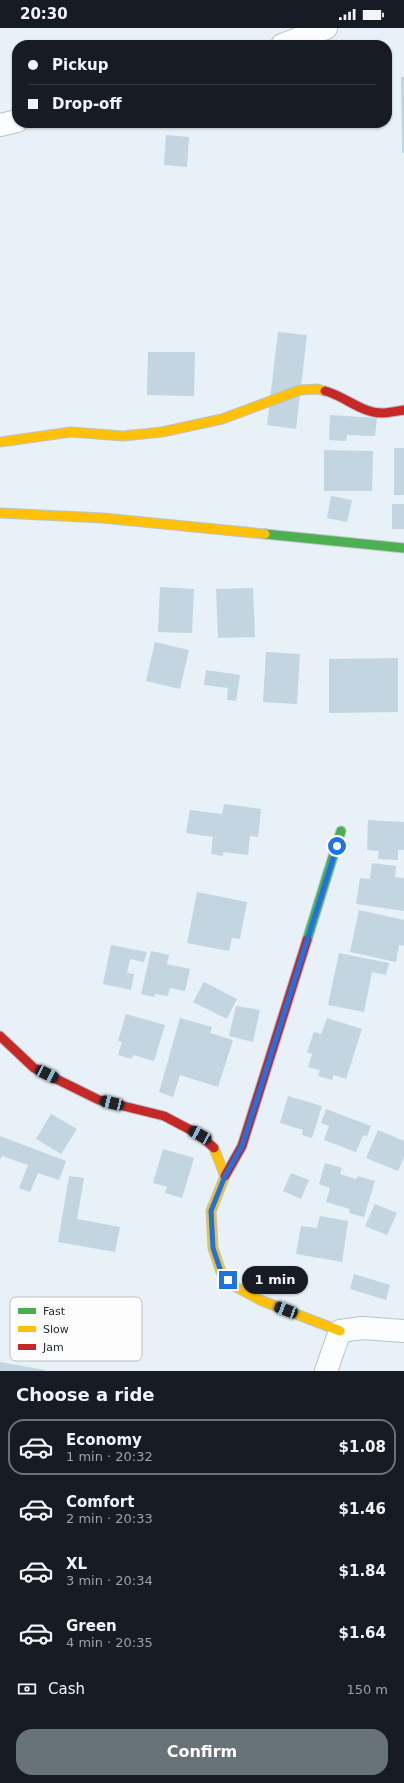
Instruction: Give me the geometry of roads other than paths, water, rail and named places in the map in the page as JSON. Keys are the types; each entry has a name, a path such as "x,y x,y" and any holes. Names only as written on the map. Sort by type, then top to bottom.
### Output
{"street":[{"path":"295,40 326,28"},
{"path":"0,125 12,122"},
{"path":"0,442 71,432 123,436 162,432 222,419 300,390 317,389 336,394 361,408 381,413 404,410"},
{"path":"0,513 103,518 404,548"},
{"path":"341,831 242,1146 225,1176 211,1211 213,1248 221,1272 236,1287 260,1300 340,1330 362,1328 404,1331"},
{"path":"0,1036 34,1068 99,1100 164,1116 200,1135 213,1147 225,1176"},
{"path":"326,1371 340,1330"}]}
